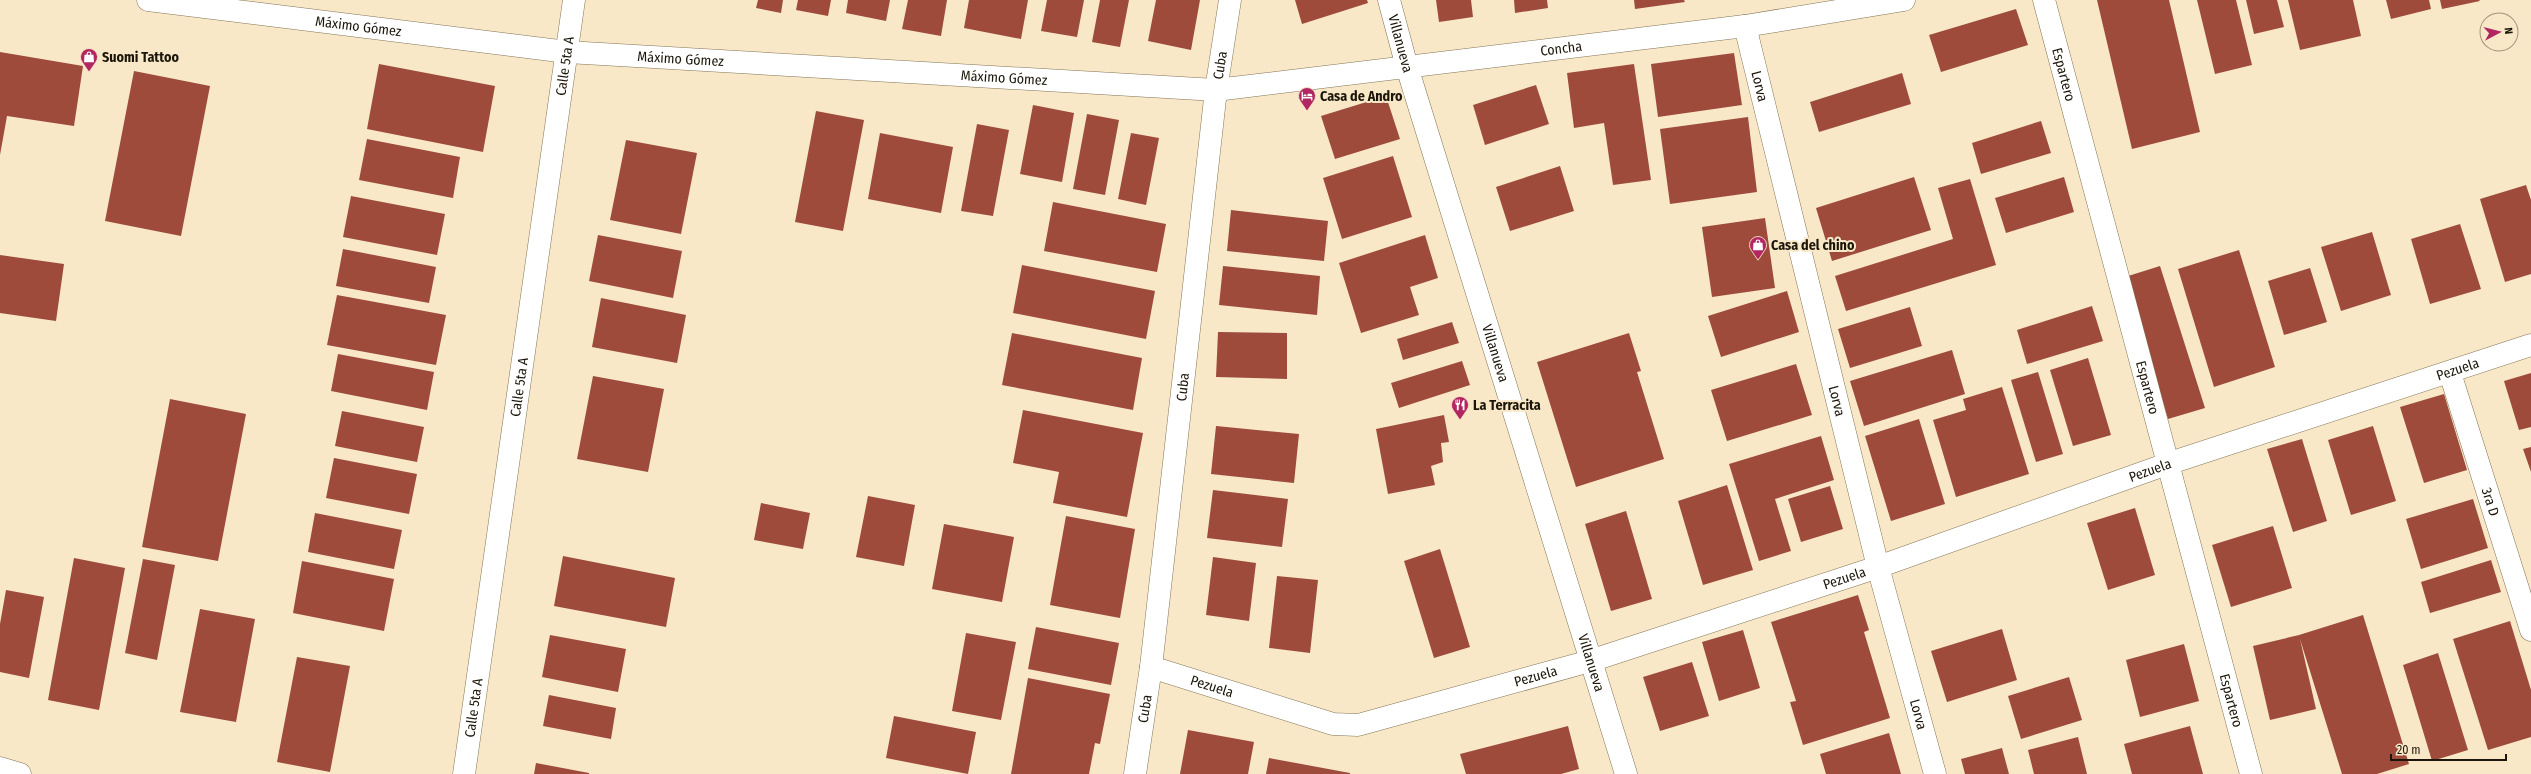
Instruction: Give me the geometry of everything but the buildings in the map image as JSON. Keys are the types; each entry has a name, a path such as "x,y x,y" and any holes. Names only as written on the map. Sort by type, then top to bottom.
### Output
{"street":[{"name":"Máximo Gómez","path":"148,0 567,52 1216,90"},
{"name":"Calle 5ta A","path":"464,774 574,0"},
{"name":"Cuba","path":"1135,774 1151,667 1216,90 1230,0"},
{"name":"Villanueva","path":"1389,0 1408,67 1626,774"},
{"name":"Concha","path":"1216,90 1745,26 1904,0"},
{"name":"Espartero","path":"2044,0 2251,774"},
{"name":"Lorva","path":"1745,26 1878,567 1935,774"},
{"name":"Pezuela","path":"1151,667 1333,724 1358,725 1590,661 1878,567 2167,464 2450,373 2531,345"},
{"name":"3ra D","path":"2450,373 2531,630"},
{"path":"0,768 20,774"}],"place":[{"name":"Suomi Tattoo","path":"89,72"},
{"name":"Casa de Andro","path":"1307,111"},
{"name":"Casa del chino","path":"1758,260"},
{"name":"La Terracita","path":"1460,420"}]}
